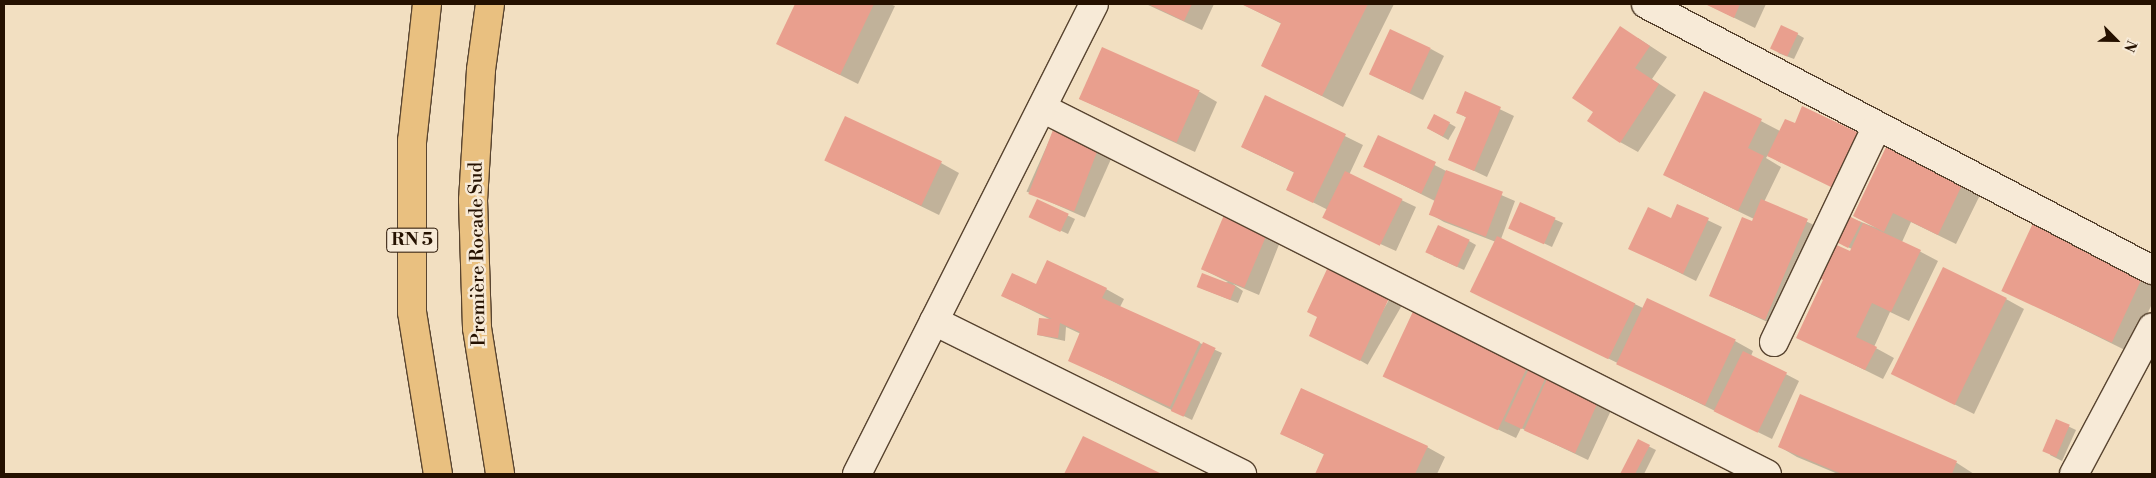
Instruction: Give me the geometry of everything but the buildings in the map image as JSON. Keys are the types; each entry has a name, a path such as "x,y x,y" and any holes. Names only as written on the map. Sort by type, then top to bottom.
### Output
{"highway":[{"name":"RN 5","path":"428,4 412,141 412,312 438,474"},
{"name":"Première Rocade Sud","path":"490,4 481,70 473,200 477,328 500,474"}],"street":[{"path":"857,474 1094,4"},
{"path":"1646,4 2152,270"},
{"path":"1042,108 1767,474"},
{"path":"1774,342 1877,126"},
{"path":"934,321 1242,474"},
{"path":"2074,474 2152,328"}]}
